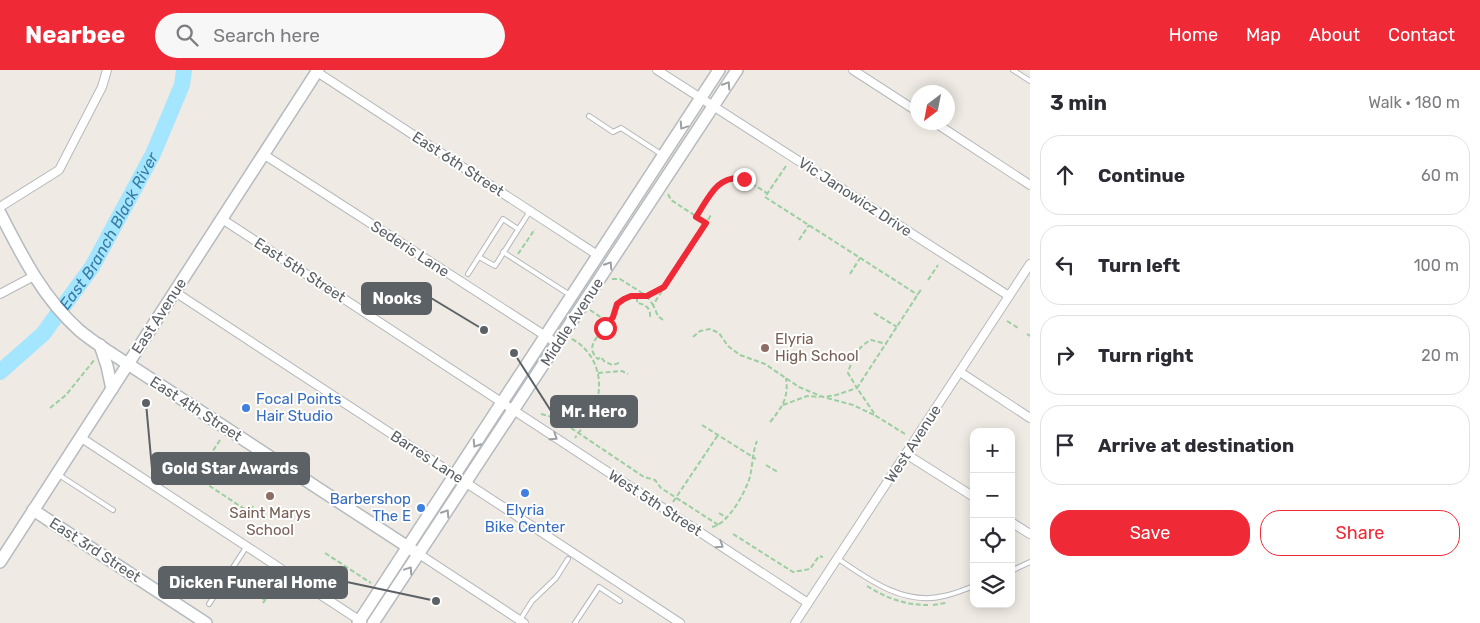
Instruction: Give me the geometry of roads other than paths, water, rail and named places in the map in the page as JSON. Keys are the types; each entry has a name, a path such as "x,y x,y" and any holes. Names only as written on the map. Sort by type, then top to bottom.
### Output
{"main road":[{"name":"Middle Avenue","path":"361,622 408,546 719,70"},
{"name":"Middle Avenue","path":"373,623 737,70"},
{"name":"East Avenue","path":"0,562 317,71"},
{"name":"East 4th Street","path":"0,213 36,280 72,323 98,344 128,364 419,554"},
{"path":"98,344 107,366 112,389"},
{"name":"East 3rd Street","path":"33,510 206,623"}],"street":[{"path":"0,207 59,170 103,84 107,70"},
{"name":"Vic Janowicz Drive","path":"657,70 1009,296"},
{"path":"853,70 910,107"},
{"name":"East 6th Street","path":"317,71 599,256"},
{"path":"946,130 1030,184"},
{"name":"Sederis Lane","path":"263,154 558,344"},
{"name":"East 5th Street","path":"222,219 502,403"},
{"name":"West Avenue","path":"795,623 1030,264"},
{"path":"0,294 36,280"},
{"name":"Barres Lane","path":"175,292 680,623"},
{"path":"960,372 1030,418"},
{"name":"West 5th Street","path":"502,403 808,603"},
{"path":"80,437 361,622"},
{"path":"906,454 970,494"},
{"path":"1015,525 1030,534"},
{"path":"419,554 522,622"}],"lane":[{"path":"1013,70 1030,81"},
{"path":"589,116 613,132 621,128 663,155"},
{"path":"479,257 494,266 530,211"},
{"path":"468,274 503,219 518,229"},
{"path":"504,252 572,296"},
{"path":"57,473 113,510"},
{"path":"209,604 247,546"},
{"path":"838,558 887,590 915,598 943,597 970,587"},
{"path":"522,622 532,601 556,578 568,559"},
{"path":"1015,569 1030,562"},
{"path":"576,623 599,587 620,601"}],"waterway":[{"name":"East Branch Black River","path":"0,372 43,334 92,267 153,154 182,85 184,70"}],"place":[{"name":"Nooks","path":"484,330"},
{"name":"Elyria High School","path":"765,348"},
{"name":"Mr. Hero","path":"514,353"},
{"name":"Gold Star Awards","path":"146,403"},
{"name":"Focal Points Hair Studio","path":"246,408"},
{"name":"Elyria Bike Center","path":"525,493"},
{"name":"Saint Marys School","path":"270,496"},
{"name":"Barbershop The E","path":"421,508"},
{"name":"Dicken Funeral Home","path":"436,601"}]}
